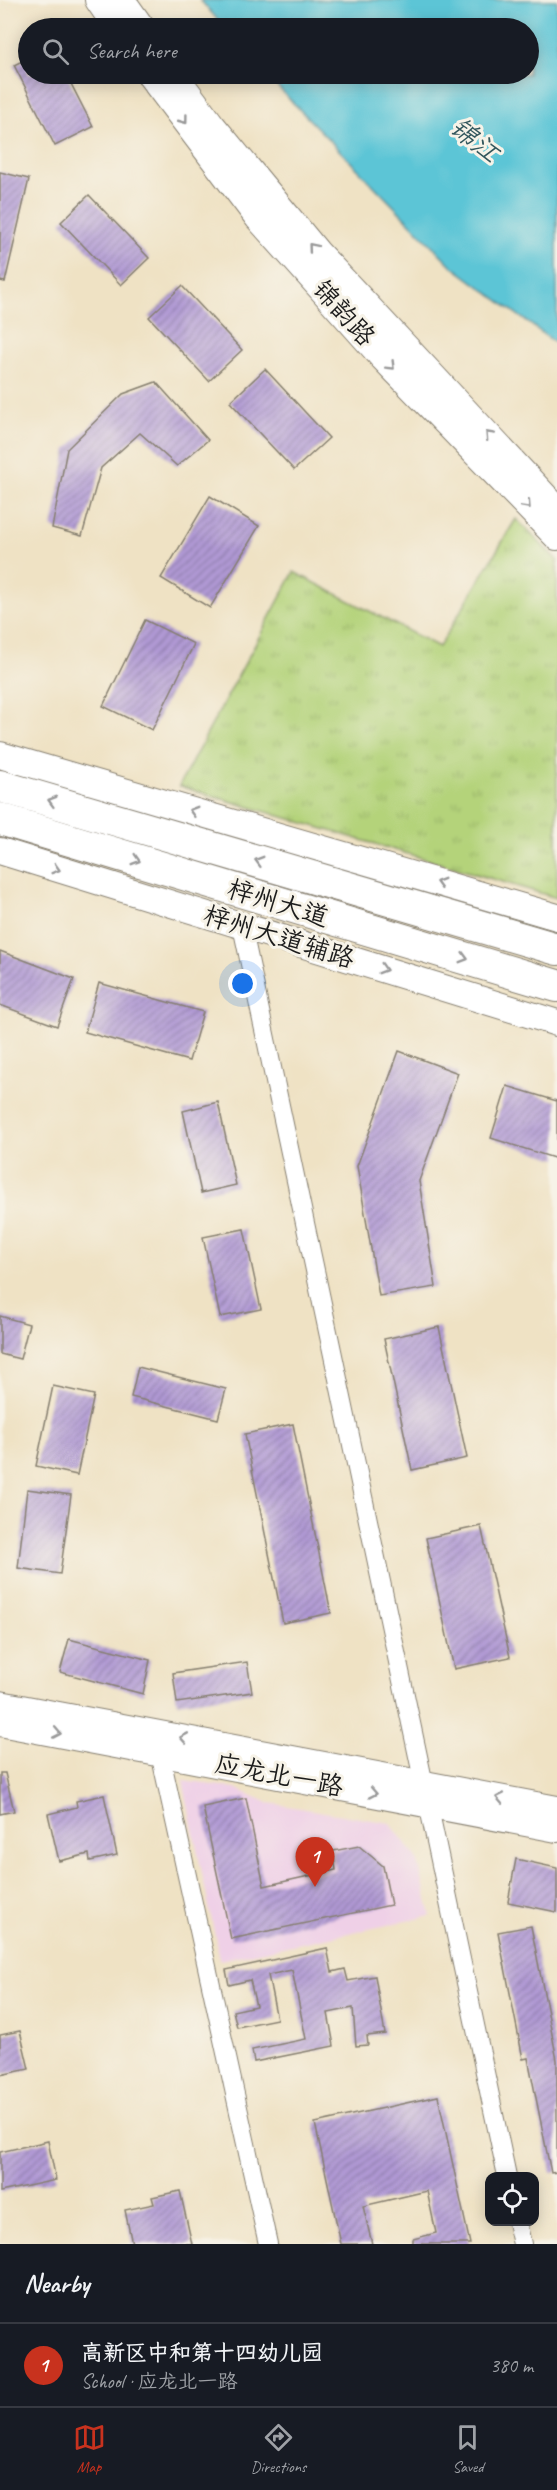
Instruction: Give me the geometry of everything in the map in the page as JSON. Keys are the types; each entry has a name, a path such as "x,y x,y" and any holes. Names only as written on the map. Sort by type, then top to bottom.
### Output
{"highway":[{"name":"梓州大道","path":"0,786 557,949"},
{"name":"梓州大道","path":"0,819 547,984"}],"street":[{"path":"98,0 110,18"},
{"path":"122,0 135,18"},
{"name":"锦韵路","path":"157,84 258,218 383,358 557,537"},
{"name":"锦韵路","path":"181,84 316,252 557,509"},
{"path":"0,755 557,917"},
{"name":"梓州大道辅路","path":"0,851 557,1023"},
{"path":"293,871 557,926"},
{"path":"242,926 506,2172"},
{"name":"应龙北一路","path":"0,1704 426,1793 557,1829"},
{"name":"应龙北一路","path":"0,1723 160,1753 426,1793 557,1809"},
{"path":"160,1753 268,2244"},
{"path":"518,2226 522,2244"}],"shaded area":[{"path":"183,1781 235,1788 269,1803 390,1823 417,1858 431,1916 220,1960"}],"green space":[{"path":"516,519 557,560 557,898 179,786 294,572 439,647"}],"water":[{"name":"锦江","path":"200,0 557,0 557,344 452,266 275,84 539,84 539,18 216,18"}],"building":[{"path":"24,84 71,84 93,127 55,146"},
{"path":"0,172 29,179 5,282 0,281"},
{"path":"89,195 149,258 121,285 61,222"},
{"path":"182,286 242,350 209,381 149,317"},
{"path":"265,369 329,438 294,470 230,402"},
{"path":"156,382 208,440 177,466 140,433 101,468 82,536 52,528 67,449 123,394"},
{"path":"210,496 259,526 210,608 161,578"},
{"path":"145,620 194,644 152,730 103,706"},
{"path":"0,951 74,979 57,1026 0,1005"},
{"path":"99,983 203,1012 189,1061 85,1032"},
{"path":"399,1051 458,1073 419,1181 436,1287 379,1296 357,1166"},
{"path":"507,1086 557,1101 557,1159 491,1138"},
{"path":"218,1102 236,1185 201,1193 183,1111"},
{"path":"244,1229 261,1309 220,1317 203,1237"},
{"path":"0,1316 29,1324 20,1359 0,1354"},
{"path":"439,1327 467,1458 412,1470 384,1339"},
{"path":"138,1367 226,1389 218,1419 131,1397"},
{"path":"53,1386 94,1395 77,1475 36,1466"},
{"path":"293,1424 331,1613 283,1623 245,1434"},
{"path":"27,1489 71,1495 60,1574 18,1568"},
{"path":"481,1526 510,1657 454,1669 426,1538"},
{"path":"69,1639 150,1660 143,1694 60,1672"},
{"path":"247,1662 252,1692 177,1703 173,1673"},
{"path":"0,1773 5,1773 14,1811 0,1814"},
{"path":"104,1795 117,1855 90,1861 89,1854 59,1861 48,1814 77,1807 76,1801"},
{"path":"246,1798 264,1886 336,1870 333,1851 359,1846 383,1866 391,1905 231,1939 203,1807"},
{"path":"516,1859 557,1868 557,1912 508,1902"},
{"path":"531,1926 557,2060 557,2172 551,2173 528,2058 523,2059 498,1932"},
{"path":"327,1948 332,1972 345,1969 348,1981 375,1976 385,2034 367,2036 368,2045 356,2046 353,2008 328,2013 334,2046 254,2062 252,2050 306,2039 292,1970 268,1975 277,2019 237,2027 233,2011 256,2006 250,1980 229,1985 226,1970"},
{"path":"20,2031 29,2069 0,2075 0,2035"},
{"path":"438,2096 470,2244 413,2244 413,2239 436,2233 427,2191 363,2206 372,2244 341,2244 315,2123"},
{"path":"48,2141 56,2180 0,2192 0,2152"},
{"path":"180,2191 192,2244 132,2244 125,2210 154,2204 152,2197"}],"place":[{"name":"高新区中和第十四幼儿园","path":"315,1887"}]}
